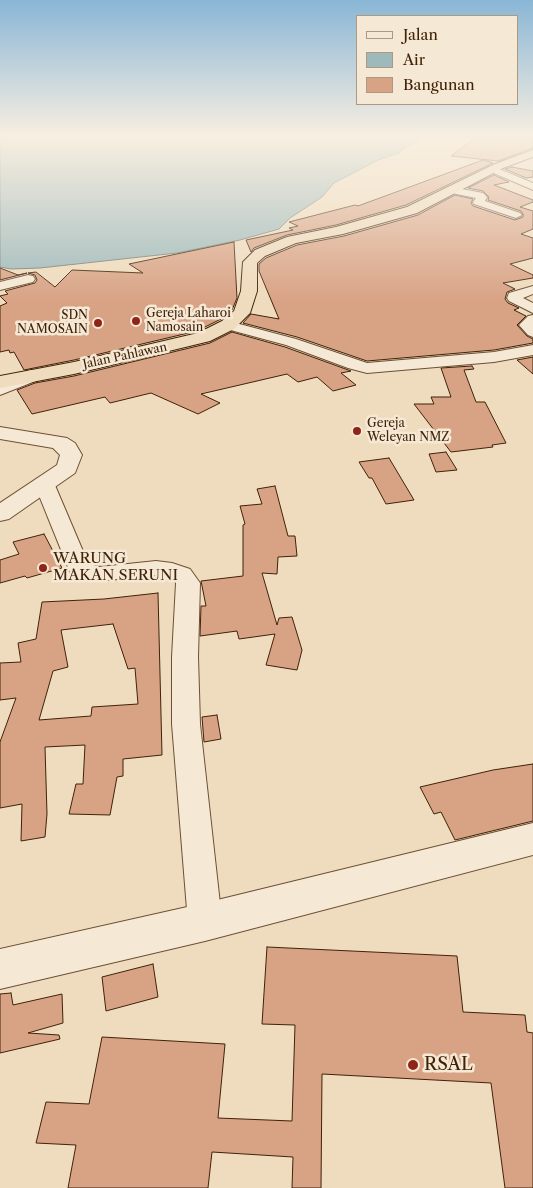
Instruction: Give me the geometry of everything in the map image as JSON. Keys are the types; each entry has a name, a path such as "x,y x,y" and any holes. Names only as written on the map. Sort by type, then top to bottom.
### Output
{"highway":[{"name":"Jalan Pahlawan","path":"0,382 186,343 204,337 228,325 242,313 249,291 250,262 260,252 292,240 338,231 400,214 445,192"}],"street":[{"path":"463,192 482,196 478,202 516,215"},
{"path":"0,286 28,280"},
{"path":"533,290 514,296 514,298 533,309"},
{"path":"533,319 526,325 533,332"},
{"path":"228,325 291,342 367,368 494,357 533,350"},
{"path":"0,388 31,376"},
{"path":"0,433 59,443 67,448 71,455 67,468 0,514"},
{"path":"44,483 78,567 99,574 156,568 172,570 182,574 188,583 185,657 186,724 205,922"},
{"path":"0,969 205,922 533,839"}],"water":[{"path":"0,192 326,192 290,218 279,229 240,240 177,253 40,268 11,269 0,267"}],"building":[{"path":"395,192 432,192 406,205 336,225 287,235 254,248 251,252 246,240 293,230 289,228 298,226 289,222 355,205 358,206"},
{"path":"484,192 513,192 533,200 533,202 520,207 533,211 533,229 521,234 533,238 533,258 510,264 533,275 533,278 503,283 515,289 507,292 505,299 508,303 519,308 514,310 526,316 517,325 527,336 533,339 533,343 494,350 367,361 297,337 243,323 251,314 279,319 259,271 259,264 266,258 297,245 344,236 418,215 455,195 473,199 471,203 473,206 515,220 523,217 521,211 488,200 489,197"},
{"path":"234,242 237,298 232,310 221,319 197,331 24,370 14,352 10,353 9,350 0,352 0,306 7,303 0,296 8,294 5,291 35,283 37,280 35,275 28,273 36,272 55,287 72,270 143,273 129,264"},
{"path":"0,268 18,275 27,273 0,280"},
{"path":"232,332 285,347 351,371 341,373 356,385 333,391 317,377 298,382 287,374 201,394 220,403 198,414 151,393 110,403 105,397 32,414 17,390 35,383 74,376 210,343"},
{"path":"533,357 533,374 517,360"},
{"path":"472,366 474,369 464,370 476,402 485,402 506,443 492,445 493,447 451,452 414,404 434,404 431,397 451,397 441,368"},
{"path":"446,452 457,470 436,472 429,454"},
{"path":"389,458 414,500 386,504 372,478 369,478 359,462"},
{"path":"275,486 288,536 295,536 297,556 278,557 277,574 262,573 277,625 279,618 292,617 302,650 297,670 266,665 275,634 239,639 237,631 200,636 201,606 206,606 201,581 243,576 243,525 245,524 240,506 262,504 257,489"},
{"path":"44,534 62,568 0,583 0,560 19,554 13,542"},
{"path":"158,593 162,755 123,759 123,776 117,777 110,815 69,814 76,784 83,784 85,745 45,747 47,814 45,837 21,841 22,804 0,808 0,742 16,698 0,700 0,663 21,662 18,643 36,639 42,602 104,599","holes":["113,624 128,669 135,668 138,704 92,707 91,716 39,720 53,671 68,667 61,630"]},
{"path":"217,715 221,739 204,742 202,717"},
{"path":"533,764 533,821 455,840 441,812 434,814 420,787 493,770"},
{"name":"RSAL","path":"267,947 457,956 463,1012 525,1015 527,1032 533,1033 533,1188 505,1188 491,1083 322,1074 321,1188 292,1188 293,1157 212,1152 208,1188 68,1188 76,1145 36,1143 46,1102 89,1104 102,1037 225,1044 218,1118 292,1121 295,1025 262,1024"},
{"path":"153,964 158,997 106,1011 102,977"},
{"path":"11,993 13,1005 62,994 63,1023 28,1033 59,1035 60,1039 0,1053 0,994"}],"place":[{"name":"Gereja Laharoi Namosain","path":"136,321"},
{"name":"SDN NAMOSAIN","path":"98,323"},
{"name":"Gereja Weleyan NMZ","path":"357,431"},
{"name":"WARUNG MAKAN SERUNI","path":"43,568"},
{"name":"RSAL","path":"413,1065"}]}
